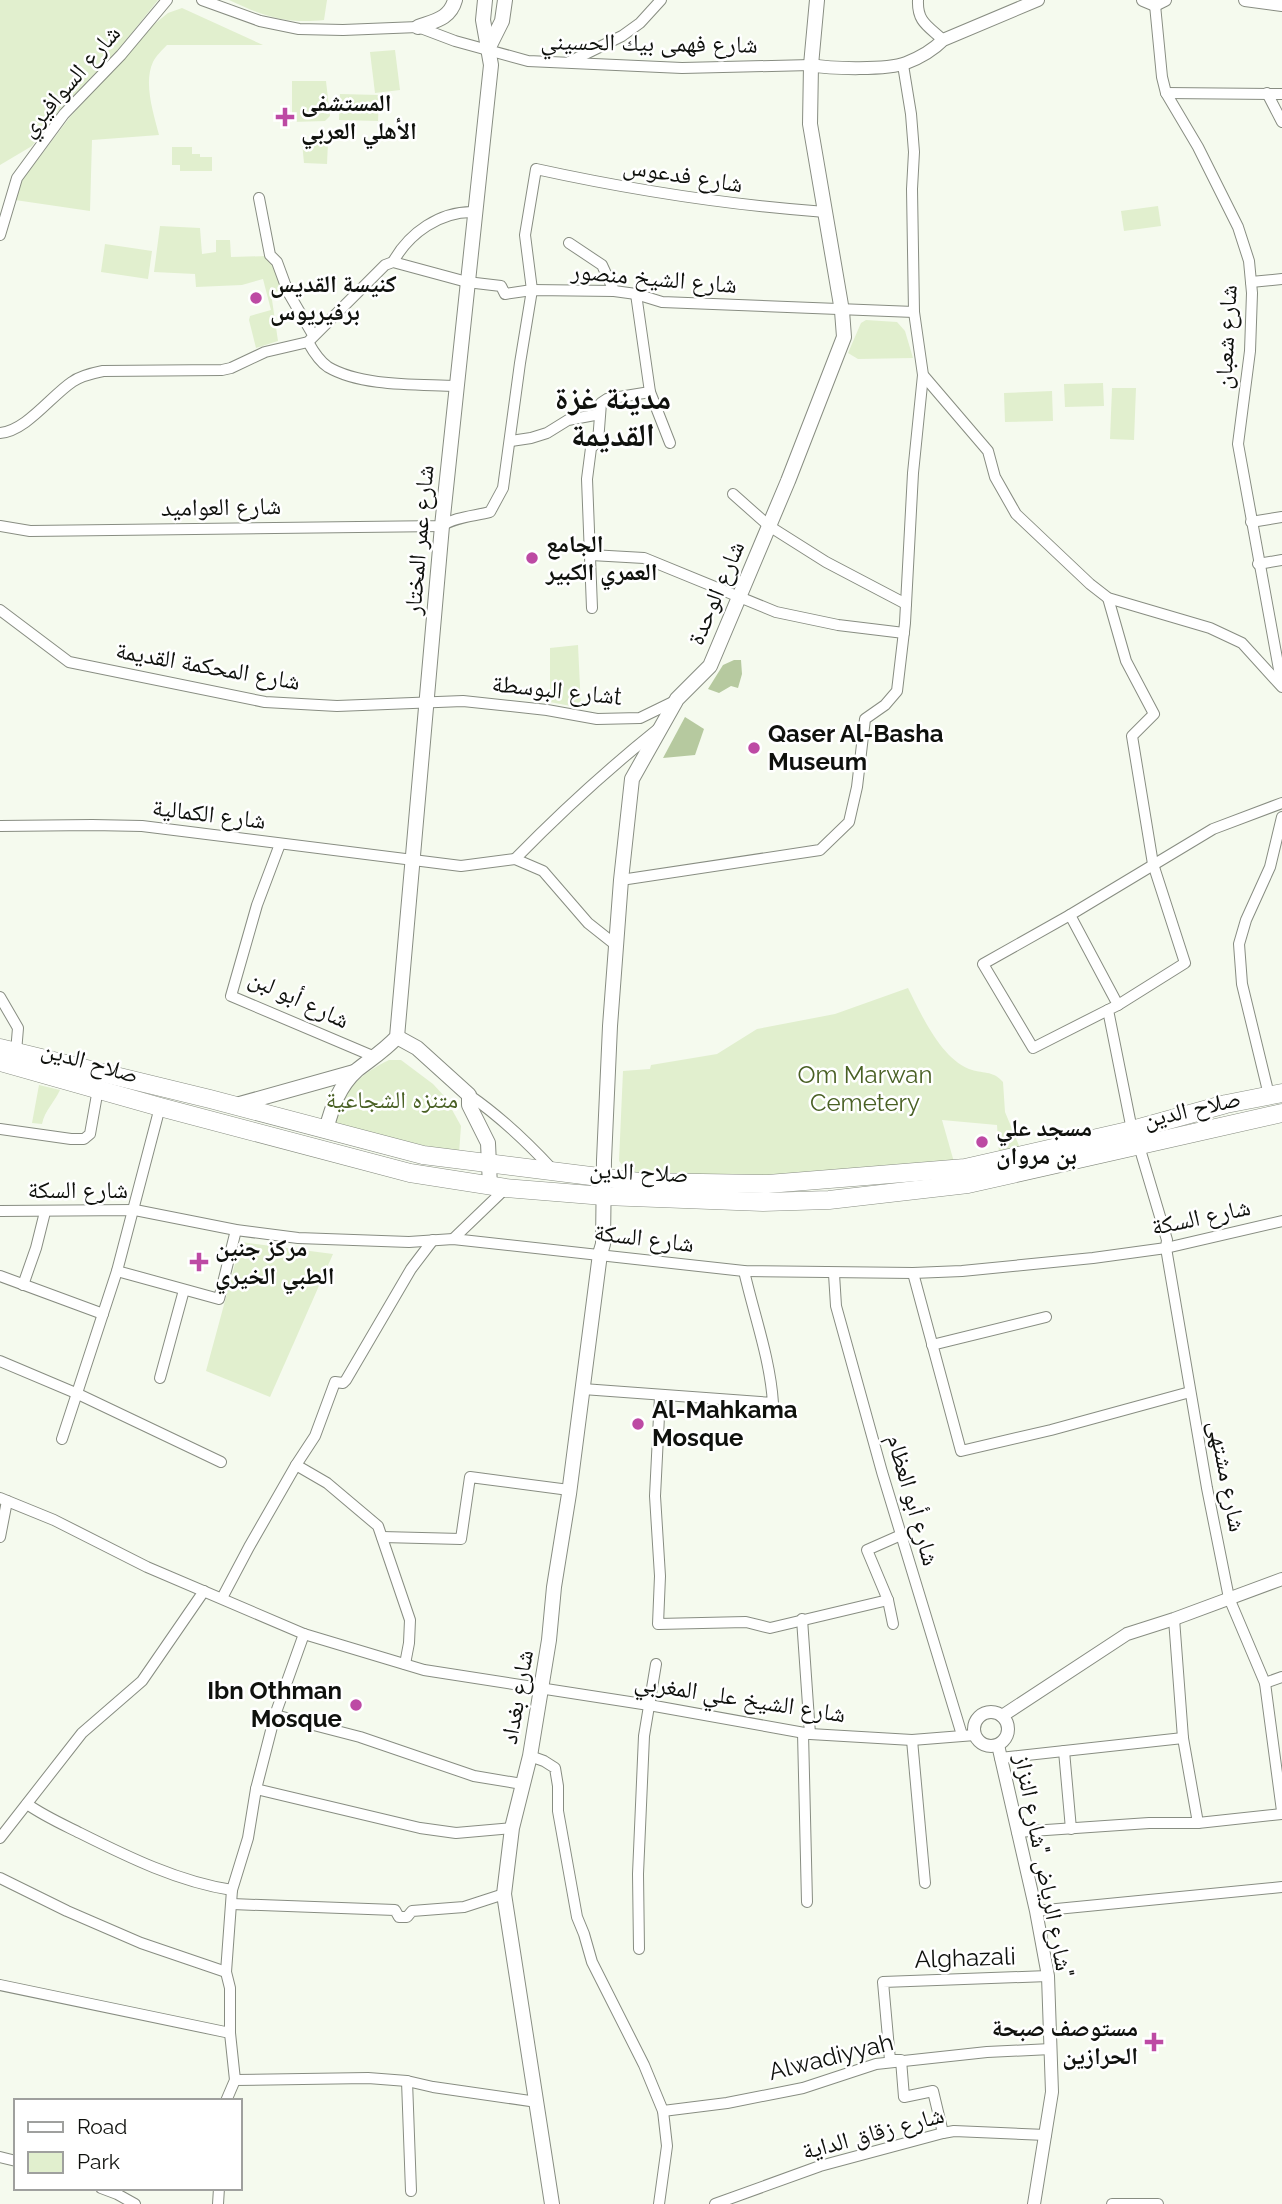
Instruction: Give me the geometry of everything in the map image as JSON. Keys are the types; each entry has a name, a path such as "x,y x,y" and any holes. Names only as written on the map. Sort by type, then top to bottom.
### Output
{"highway":[{"name":"صلاح الدين","path":"8,1050 236,1105 423,1155 556,1173 604,1188"},
{"name":"صلاح الدين","path":"0,1062 410,1173 498,1187 604,1188 763,1202 829,1200 968,1184 1135,1138 1226,1104 1275,1094"},
{"name":"صلاح الدين","path":"1135,1138 1282,1113"}],"main road":[{"path":"418,27 444,18 455,0"},
{"name":"شارع عمر المختار","path":"397,1037 442,526 491,65 483,20 485,0"},
{"name":"شارع عمر المختار","path":"488,49 502,21 505,0"},
{"name":"شارع الوحدة","path":"604,1188 610,1026 632,779 677,699 710,666 844,337 842,311 810,124 811,65 817,0"},
{"path":"326,1130 337,1095 355,1072 397,1037 417,1048 469,1095 469,1105 488,1143 490,1163 498,1187"},
{"path":"236,1105 355,1072"},
{"name":"شارع بغداد","path":"552,2204 504,1894 512,1828 530,1756 550,1640 554,1587 603,1244 604,1188"}],"street":[{"name":"شارع السوافيري","path":"0,235 17,177 64,114 121,55 167,0"},
{"path":"202,0 260,21 299,29 418,27"},
{"path":"567,63 622,36 640,23 661,0"},
{"path":"918,0 920,18 943,40"},
{"path":"811,65 832,69 903,65 933,49 943,40 1038,0"},
{"path":"1245,0 1282,5"},
{"name":"شارع شعبان","path":"1154,2 1166,93 1198,147 1238,227 1249,261 1250,351 1238,444 1282,688"},
{"name":"شارع فهمى بيك الحسيني","path":"418,27 455,41 528,61 682,68 811,65"},
{"path":"621,880 820,850 849,822 857,787 865,719 885,705 897,691 904,633 913,474 923,375 914,312 914,152 903,65"},
{"path":"1166,93 1282,94"},
{"path":"1267,93 1282,122"},
{"name":"شارع فدعوس","path":"536,169 606,185 750,207 825,212"},
{"name":"شارع العواميد","path":"0,526 30,531 442,526 451,519 464,519 490,512 503,488 532,290 525,234 536,169"},
{"path":"0,195 12,193"},
{"path":"259,198 270,255 277,262 313,352 327,367 368,380 456,386"},
{"path":"393,262 401,250 430,223 457,213 474,212"},
{"path":"569,243 602,265 614,291"},
{"path":"0,433 9,432 44,407 73,381 103,370 222,370 265,352 310,339 385,265 393,262 467,282"},
{"path":"1251,282 1282,279"},
{"name":"شارع الشيخ منصور","path":"467,282 501,286 505,294 532,290 614,291 662,302 914,312"},
{"path":"636,294 650,392 670,443"},
{"path":"923,375 988,451 995,477 1016,514 1090,584 1108,598 1210,628 1242,643 1282,688"},
{"path":"592,608 587,479 591,448 598,442 601,404 607,399 650,392"},
{"path":"511,441 531,438 547,433 568,421 600,414"},
{"path":"733,494 769,526 825,562 906,604"},
{"path":"1251,522 1282,517"},
{"path":"591,555 644,558 776,612 815,621 904,633"},
{"path":"1258,564 1282,560"},
{"path":"1108,598 1126,661 1154,714 1132,736 1153,864 1185,963 1113,1008 1033,1048 983,964 1070,915 1153,864 1213,829 1282,803"},
{"name":"شارع المحكمة القديمة","path":"0,610 69,662 265,702 337,706 427,701"},
{"name":"شارع البوسطةt","path":"427,701 463,701 547,710 597,719 640,718 677,699"},
{"path":"617,946 588,923 543,871 515,859 628,753 663,725"},
{"path":"1275,1094 1242,984 1238,944 1270,867 1282,817"},
{"name":"شارع الكمالية","path":"0,827 142,827 461,866 515,859"},
{"name":"شارع أبو لبن","path":"280,844 257,905 231,996 375,1057"},
{"name":"شارع مشتهى","path":"1070,915 1113,1008 1135,1138 1167,1240 1166,1248 1190,1392 1229,1598 1265,1683 1282,1813"},
{"path":"0,997 18,1028 8,1050"},
{"path":"0,1129 84,1139 90,1134 99,1089"},
{"path":"469,1095 521,1136 556,1173"},
{"path":"62,1439 135,1210 159,1107"},
{"path":"453,1239 498,1187"},
{"name":"شارع السكة","path":"0,1211 135,1210 236,1230 298,1238 410,1242 453,1239 744,1271 834,1274 962,1272 1166,1248 1282,1221"},
{"path":"23,1284 45,1212"},
{"path":"117,1271 219,1299 236,1230"},
{"path":"222,1598 315,1436 335,1382 343,1383 346,1380 411,1269 433,1240"},
{"path":"583,1389 774,1403 771,1374 744,1271"},
{"path":"913,1273 961,1451 1051,1430 1190,1392"},
{"name":"شارع أبو العظام","path":"834,1274 836,1306 901,1535 968,1735"},
{"path":"0,1276 103,1314"},
{"path":"160,1378 184,1290"},
{"path":"932,1345 1046,1317"},
{"path":"0,1361 78,1394 221,1462"},
{"path":"660,1396 655,1496 660,1576 658,1624 746,1622 770,1628 888,1600"},
{"path":"296,1465 327,1483 378,1525 410,1620 405,1664"},
{"path":"382,1537 461,1539 470,1478 569,1490"},
{"path":"0,1537 4,1499"},
{"name":"شارع الشيخ علي المغربي","path":"4,1499 54,1520 147,1567 304,1634 424,1670 541,1687 807,1733 912,1740 968,1735"},
{"path":"893,1624 888,1600 867,1550 901,1535"},
{"path":"1002,1716 1127,1634 1282,1579"},
{"path":"0,1838 82,1733 142,1681 204,1591"},
{"path":"802,1619 807,1733 807,1902"},
{"path":"1174,1619 1184,1738 1198,1823"},
{"path":"227,2099 235,2080 230,2033 230,1988 226,1972 232,1890 248,1838 256,1789 275,1715 304,1634"},
{"path":"639,1949 638,1874 644,1736 656,1664"},
{"path":"1265,1683 1282,1677"},
{"path":"999,1751 1008,1726 1002,1716 992,1712 981,1715 968,1735 999,1751 1064,1751 1184,1738"},
{"path":"275,1715 360,1737 474,1776 522,1784"},
{"path":"912,1740 925,1883"},
{"name":"شارع الرياض \"شارع النزاز\"","path":"999,1751 1036,1911 1048,1976 1052,2092 1034,2204"},
{"path":"1064,1751 1071,1829"},
{"path":"530,1756 555,1768 558,1811 577,1917 592,1962 644,2065 663,2111 667,2146 659,2204"},
{"path":"256,1789 420,1828 456,1833 512,1828"},
{"path":"27,1804 41,1814 118,1852 201,1884 232,1890"},
{"path":"1017,1832 1149,1823 1198,1823 1282,1813"},
{"path":"0,1878 141,1943 226,1972"},
{"path":"1036,1911 1282,1887"},
{"path":"232,1904 396,1910 399,1917 403,1918 412,1911 464,1907 504,1894"},
{"name":"Alghazali","path":"901,2060 890,2060 883,1982 1048,1976"},
{"path":"0,1985 230,2033"},
{"name":"Alwadiyyah","path":"663,2111 727,2103 803,2088 876,2064 901,2060 1051,2049"},
{"path":"901,2060 904,2097 933,2091 943,2133"},
{"path":"235,2080 368,2078 407,2081 537,2102"},
{"path":"407,2081 411,2191"},
{"name":"شارع زقاق الداية","path":"715,2204 820,2166 943,2133 1046,2135"},
{"path":"106,2190 135,2204"},
{"path":"1112,2204 1158,2204"}],"green space":[{"path":"0,0 158,0 115,54 59,110 32,146 0,165"},
{"path":"229,0 327,0 324,20 298,21 275,18"},
{"path":"182,8 263,45 167,45 153,62 149,79 150,99 159,135 92,140 90,211 15,200 20,183 70,117 152,26 168,13"},
{"path":"395,50 400,90 375,93 370,52"},
{"path":"292,81 326,81 330,116 325,121 292,122"},
{"path":"340,94 379,95 378,121 339,120"},
{"path":"302,142 328,142 327,164 304,163"},
{"path":"172,147 192,147 192,154 212,157 212,171 180,171 180,165 172,165"},
{"path":"1158,206 1161,226 1124,231 1121,211"},
{"path":"160,226 200,228 202,254 216,252 216,240 230,240 231,257 268,256 275,263 285,289 271,293 278,341 256,348 249,320 250,316 271,310 263,279 242,285 196,287 195,274 154,272"},
{"path":"105,244 152,251 148,279 101,272"},
{"path":"866,320 897,322 905,331 913,358 858,359 848,353 861,323"},
{"path":"1103,383 1104,406 1065,407 1064,384"},
{"path":"1112,388 1136,388 1134,440 1110,439"},
{"path":"1052,391 1053,421 1005,422 1004,393"},
{"path":"578,645 581,708 550,702 550,648"},
{"path":"741,660 742,674 738,688 731,686 719,693 708,689 723,665"},
{"path":"685,717 704,729 695,755 663,758"},
{"name":"Om Marwan Cemetery","path":"908,988 932,1034 949,1055 969,1069 991,1074 1003,1082 1005,1112 1020,1148 999,1154 997,1125 942,1120 954,1162 738,1181 639,1177 628,1172 619,1161 623,1071 650,1069 651,1065 717,1054 757,1029 835,1014"},
{"name":"متنزه الشجاعية","path":"389,1060 401,1060 433,1084 445,1097 461,1126 459,1153 335,1126 336,1115 345,1094 369,1071"},
{"path":"39,1085 60,1090 42,1124 32,1123"},
{"path":"241,1242 333,1254 270,1397 206,1371"}],"place":[{"name":"المستشفى الأهلي العربي","path":"285,117"},
{"name":"كنيسة القديس برفيريوس","path":"256,298"},
{"name":"الجامع العمري الكبير","path":"532,558"},
{"name":"Qaser Al-Basha Museum","path":"754,748"},
{"name":"مسجد علي بن مروان","path":"982,1142"},
{"name":"مركز جنين الطبي الخيري","path":"199,1262"},
{"name":"Al-Mahkama Mosque","path":"638,1424"},
{"name":"Ibn Othman Mosque","path":"356,1705"},
{"name":"مستوصف صبحة الحرازين","path":"1154,2042"}],"district":[{"name":"مدينة غزة القديمة","path":"613,416"}]}
